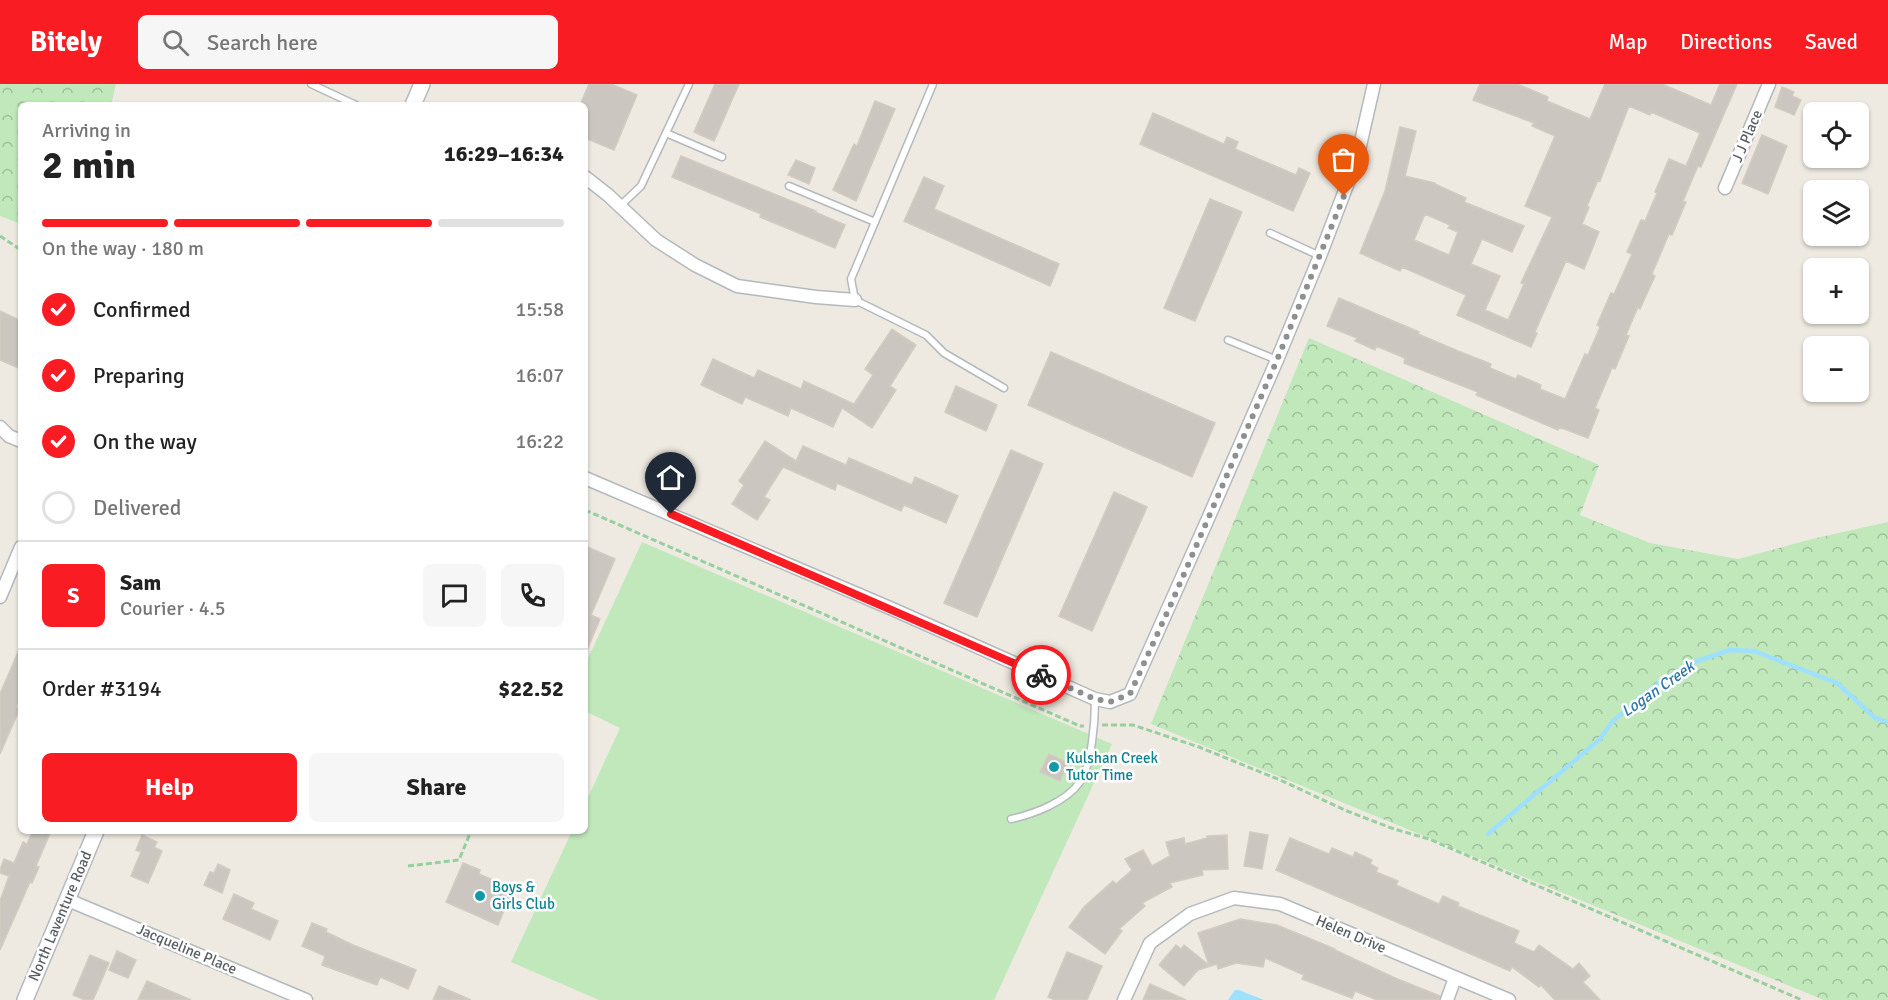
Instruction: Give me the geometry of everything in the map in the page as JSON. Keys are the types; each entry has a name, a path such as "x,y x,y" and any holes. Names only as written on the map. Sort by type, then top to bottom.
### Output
{"street":[{"path":"414,102 422,84"},
{"path":"588,479 890,608 1095,699 1110,702 1130,694 1203,532 1320,256 1357,159 1374,84"},
{"name":"J J Place","path":"1725,188 1769,84"},
{"path":"588,179 656,240 695,265 737,286 855,300"},
{"path":"0,427 9,436 18,440"},
{"path":"0,597 18,554"},
{"name":"North Laventure Road","path":"25,1000 95,834"},
{"name":"Helen Drive","path":"1124,1000 1150,943 1190,914 1234,898 1280,904 1509,1000"},
{"name":"Jacqueline Place","path":"68,900 306,1000"},
{"path":"1447,1000 1455,978"}],"lane":[{"path":"311,84 350,102"},
{"path":"620,206 641,186 689,84"},
{"path":"933,84 851,279 855,300 926,335 944,353 1004,388"},
{"path":"666,133 722,157"},
{"path":"789,186 875,222"},
{"path":"1270,233 1320,256"},
{"path":"1228,340 1277,360"},
{"path":"1011,819 1050,807 1080,782 1087,765 1095,725 1095,699"}],"path":[{"path":"0,236 18,248"},
{"path":"588,511 1080,726 1133,725 1199,747 1280,780 1347,811 1440,844 1802,1000"},
{"path":"408,866 459,860 470,834"}],"green space":[{"path":"0,84 116,84 112,102 18,102 18,223 0,216"},
{"path":"1309,338 1599,465 1580,515 1650,543 1738,559 1888,522 1888,1000 1824,1000 1151,724"},
{"path":"642,542 1112,744 994,1000 599,1000 511,962 571,834 588,834 588,797 620,728 588,712 588,659"}],"water":[{"path":"1235,990 1239,990 1264,1000 1228,1000"}],"building":[{"path":"589,84 611,84 637,95 614,150 588,139 588,102 581,102"},
{"path":"715,84 739,84 714,141 694,132"},
{"path":"1480,84 1517,84 1548,97 1547,101 1590,119 1605,84 1662,84 1711,105 1720,84 1737,84 1701,167 1698,166 1672,235 1669,234 1652,274 1655,276 1640,309 1638,307 1615,369 1612,368 1595,408 1599,410 1588,438 1559,427 1558,430 1476,395 1478,392 1404,363 1405,358 1376,346 1375,350 1355,341 1357,338 1327,326 1339,298 1491,364 1490,368 1516,379 1518,375 1541,385 1540,389 1565,399 1585,354 1588,355 1600,327 1597,325 1611,293 1614,294 1632,254 1627,252 1641,220 1645,221 1669,159 1686,166 1700,133 1651,112 1650,115 1629,106 1600,181 1598,180 1587,206 1589,207 1582,224 1599,232 1584,269 1566,261 1535,332 1537,333 1531,347 1457,315 1466,295 1402,267 1400,271 1360,253 1385,191 1400,127 1416,131 1405,176 1435,183 1466,198 1464,202 1524,226 1512,252 1482,239 1471,264 1500,276 1485,310 1508,320 1524,284 1521,283 1552,217 1525,206 1555,136 1532,126 1534,123 1473,100","holes":["1425,214 1450,225 1448,228 1458,232 1449,255 1414,240"]},
{"path":"1782,87 1794,92 1792,96 1801,100 1794,115 1775,107"},
{"path":"875,101 895,109 856,201 833,190 854,144 857,146"},
{"path":"1153,113 1224,144 1227,137 1238,142 1235,149 1296,175 1299,168 1310,173 1293,211 1140,144"},
{"path":"1762,135 1787,146 1768,194 1742,183"},
{"path":"681,156 845,225 835,248 672,177"},
{"path":"796,160 815,168 809,184 788,175"},
{"path":"924,177 944,186 934,209 1059,264 1050,286 904,221"},
{"path":"1210,199 1242,212 1195,321 1164,308"},
{"path":"0,311 18,320 18,368 0,360"},
{"path":"892,329 916,345 890,386 896,390 872,428 842,408 833,427 791,408 788,416 745,397 742,404 701,385 713,359 754,378 758,370 801,389 804,381 854,404 873,375 865,369"},
{"path":"1051,352 1215,423 1192,477 1028,405"},
{"path":"956,386 997,405 986,431 945,412"},
{"path":"765,441 796,461 803,446 846,465 849,458 912,485 915,477 958,496 946,523 904,505 901,511 837,483 835,490 783,467 764,497 770,500 757,520 732,504 744,485 739,481"},
{"path":"1011,450 1043,464 977,617 944,603"},
{"path":"1114,492 1147,507 1092,631 1059,616"},
{"path":"588,547 615,559 591,615 600,619 588,648"},
{"path":"18,652 18,702 16,707 18,713 0,754 0,694"},
{"name":"Kulshan Creek Tutor Time","path":"1049,754 1068,763 1060,781 1040,772"},
{"path":"1250,832 1268,835 1262,869 1244,866"},
{"path":"32,834 50,834 36,866 39,867 0,950 0,901 9,876 0,873 0,870 4,859 14,863 23,842 27,844"},
{"path":"142,835 157,842 154,847 162,851 148,883 131,876 141,852 136,850"},
{"path":"1227,835 1228,869 1202,870 1203,875 1170,883 1172,887 1142,903 1145,906 1119,929 1122,931 1105,954 1069,927 1084,907 1113,881 1116,884 1132,870 1125,859 1143,850 1152,866 1170,856 1166,842 1184,838 1185,844 1207,838 1207,836"},
{"path":"1290,838 1329,854 1332,848 1353,857 1355,852 1372,860 1370,864 1378,868 1376,872 1398,881 1396,885 1439,904 1443,896 1459,903 1458,906 1519,931 1514,943 1534,952 1539,945 1573,969 1579,963 1590,976 1583,982 1600,1000 1555,1000 1541,985 1539,987 1512,967 1510,971 1276,870"},
{"name":"Boys & Girls Club","path":"463,863 480,870 479,874 513,889 498,925 446,902"},
{"path":"218,864 230,870 222,893 204,885 210,872 214,873"},
{"path":"234,894 254,903 251,909 278,921 270,940 223,919"},
{"path":"1240,919 1277,925 1440,996 1439,1000 1377,1000 1355,991 1352,998 1302,979 1304,975 1265,958 1263,967 1236,963 1218,969 1217,964 1198,970 1184,986 1159,965 1176,945 1181,949 1184,945 1209,965 1198,933"},
{"path":"312,923 327,929 326,932 353,945 416,970 408,989 380,977 377,985 322,965 325,956 302,946"},
{"path":"117,951 136,960 128,978 109,970"},
{"path":"1067,952 1102,966 1087,1000 1055,1000 1048,997"},
{"path":"90,955 109,963 93,1000 85,1000 73,995"},
{"path":"147,981 191,1000 138,1000"},
{"path":"1150,984 1186,1000 1143,1000"},
{"path":"439,986 471,1000 433,1000"}],"waterway":[{"name":"Logan Creek","path":"1488,834 1600,739 1612,722 1644,694 1694,662 1730,650 1754,651 1837,683 1875,718 1888,722"}],"way so far":[{"path":"1041,675 1095,699 1110,702 1130,694 1277,360 1344,196"}],"place":[{"name":"Kulshan Creek Tutor Time","path":"1054,767"},
{"name":"Boys & Girls Club","path":"480,896"}],"route":[{"path":"671,514 1041,675"}]}
